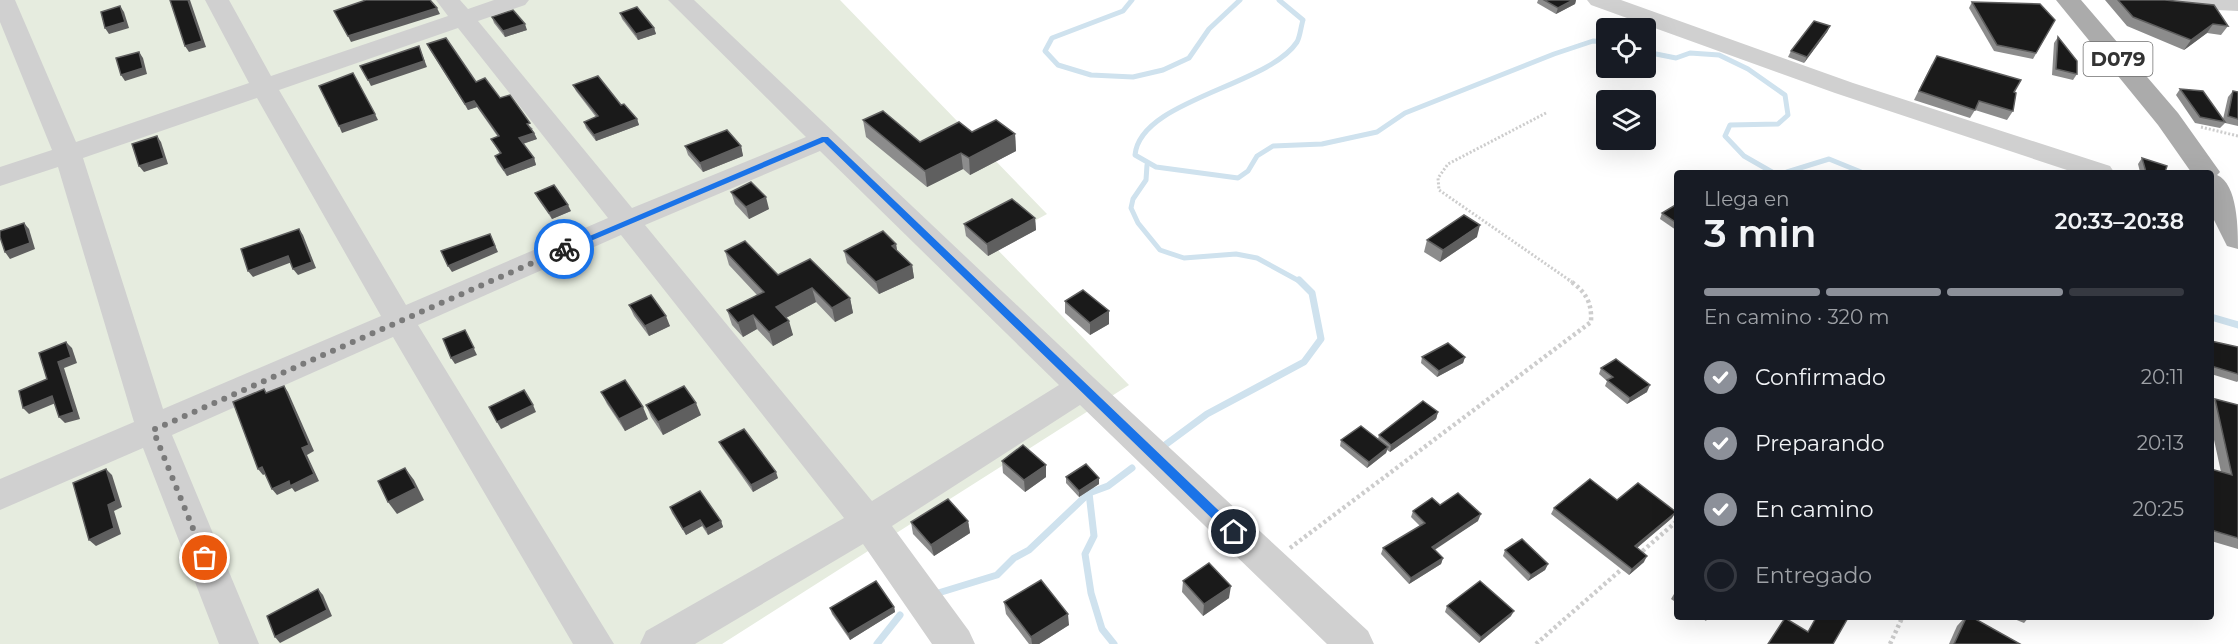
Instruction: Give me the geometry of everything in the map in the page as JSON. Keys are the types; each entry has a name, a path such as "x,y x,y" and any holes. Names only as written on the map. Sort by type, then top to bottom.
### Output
{"main road":[{"name":"D079","path":"2068,0 2168,119 2204,170"},
{"path":"2214,191 2225,221"}],"street":[{"path":"3,0 68,155 153,430 239,644"},
{"path":"217,0 264,87 400,320 594,644"},
{"path":"0,177 264,87 455,9 517,0"},
{"path":"680,0 1268,565 1354,644"},
{"path":"1599,0 1844,88 2094,170"},
{"path":"2150,0 2238,4"},
{"path":"455,9 628,221 868,522 955,644"},
{"path":"0,495 628,221 825,139"},
{"path":"660,644 868,522 1082,387"}],"path":[{"path":"1268,565 1591,322 1592,306 1582,289 1439,190 1438,178 1448,164 1546,113"},
{"path":"1536,644 1674,524"},
{"path":"1890,644 1901,620"}],"shaded area":[{"path":"0,0 840,0 1047,214 992,244 1129,385 722,644 0,644"}],"building":[{"path":"170,0 188,0 202,41 185,46"},
{"path":"366,0 430,0 437,8 348,36 334,11"},
{"path":"1544,0 1573,0 1558,8"},
{"path":"2118,0 2165,0 2214,5 2228,26 2213,24 2191,40 2133,17"},
{"path":"1972,2 2040,4 2055,20 2036,53 1997,45"},
{"path":"120,6 125,22 105,28 101,12"},
{"path":"637,7 654,28 636,34 620,13"},
{"path":"513,10 525,24 503,31 492,17"},
{"path":"1814,21 1830,26 1807,57 1791,51"},
{"path":"2058,37 2077,61 2077,74 2056,69"},
{"path":"446,38 476,82 485,78 500,98 510,95 530,123 527,124 534,133 519,138 534,158 504,170 495,156 501,153 491,139 499,136 474,101 465,104 427,44"},
{"path":"419,46 424,61 368,80 360,66"},
{"path":"139,52 143,68 121,75 116,58"},
{"path":"1937,56 2021,80 2014,92 2016,93 2013,111 1979,101 1975,110 1919,91"},
{"path":"353,73 375,114 339,126 319,86"},
{"path":"598,76 621,105 624,104 637,119 594,135 584,122 598,116 573,85"},
{"path":"2180,89 2203,91 2225,122 2200,117"},
{"path":"2233,91 2238,92 2238,119 2228,116"},
{"path":"883,111 920,142 959,122 972,132 996,120 1015,134 969,158 961,153 925,171 863,120"},
{"path":"727,130 741,146 700,163 685,146"},
{"path":"157,136 164,158 139,166 132,144"},
{"path":"2142,158 2167,166 2166,170 2145,170"},
{"path":"751,182 766,197 746,207 731,192"},
{"path":"554,185 568,205 549,213 535,193"},
{"path":"1012,199 1035,218 987,244 964,224"},
{"path":"1674,206 1674,221 1662,213"},
{"path":"1464,215 1480,225 1443,250 1427,240"},
{"path":"24,223 30,243 5,252 0,231"},
{"path":"299,229 312,262 293,269 288,256 248,271 241,249"},
{"path":"883,231 896,244 892,246 912,265 876,282 844,251"},
{"path":"490,234 495,246 448,266 441,251"},
{"path":"745,241 778,275 810,259 850,298 832,308 812,288 776,307 789,321 769,332 753,315 738,323 727,310 764,292 725,251"},
{"path":"1083,290 1109,311 1090,323 1065,301"},
{"path":"651,295 666,316 645,326 629,305"},
{"path":"465,330 474,348 451,358 443,339"},
{"path":"66,342 71,357 58,362 74,412 59,417 52,396 23,408 19,391 47,379 39,353"},
{"path":"2214,342 2238,347 2238,374 2214,367"},
{"path":"1448,343 1465,357 1439,371 1422,357"},
{"path":"1616,359 1650,385 1630,398 1607,380 1613,377 1601,368"},
{"path":"625,380 643,407 619,419 601,392"},
{"path":"284,386 309,445 302,448 314,474 290,486 289,481 272,489 262,467 258,469 233,402 264,389 266,393"},
{"path":"684,386 696,403 658,422 646,405"},
{"path":"524,390 533,405 497,422 489,407"},
{"path":"2215,399 2238,405 2238,538 2214,531 2214,470 2232,475"},
{"path":"1423,401 1438,412 1391,445 1379,435"},
{"path":"1361,426 1388,447 1369,462 1341,440"},
{"path":"744,429 776,472 751,485 719,442"},
{"path":"1023,445 1046,465 1024,480 1002,461"},
{"path":"1086,464 1099,478 1079,491 1066,477"},
{"path":"405,468 416,488 388,502 378,481"},
{"path":"106,469 116,501 108,505 114,528 89,540 73,483"},
{"path":"1590,479 1617,500 1638,483 1674,510 1674,514 1635,546 1647,556 1632,569 1554,508"},
{"path":"700,491 721,521 706,529 700,520 683,529 670,507"},
{"path":"1458,493 1481,514 1432,547 1443,558 1411,578 1383,548 1425,523 1413,511 1432,498 1440,505"},
{"path":"948,499 968,521 931,545 911,522"},
{"path":"1522,539 1548,564 1531,575 1505,550"},
{"path":"1209,563 1231,586 1204,604 1183,581"},
{"path":"1041,580 1068,614 1031,637 1004,602"},
{"path":"876,581 894,607 848,634 830,608"},
{"path":"1480,581 1514,611 1481,637 1447,606"},
{"path":"318,589 327,610 275,637 267,616"},
{"path":"1784,620 1788,620 1808,632 1815,620 1847,620 1833,644 1768,644"},
{"path":"1965,620 1977,620 2020,644 1954,644"}],"waterway":[{"path":"1132,0 1123,11 1052,38 1045,51 1058,65 1091,75 1133,77 1163,70 1189,58 1209,29 1240,0"},
{"path":"1279,0 1303,20 1297,42 1282,57 1260,70 1158,120 1142,136 1135,155 1156,167 1238,178 1248,171 1257,156 1273,146 1322,144 1377,132 1405,113 1554,54 1596,41"},
{"path":"1656,54 1676,58 1690,53 1719,55 1748,69 1785,95 1788,115 1778,124 1730,125 1725,136 1744,156 1768,170"},
{"path":"1793,170 1829,159 1856,170"},
{"path":"1147,165 1146,180 1133,199 1131,208 1138,223 1160,250 1184,258 1236,254 1257,258 1301,282"},
{"path":"1161,448 1207,414 1304,362 1321,339 1312,293 1301,282"},
{"path":"2214,318 2238,325"},
{"path":"1089,493 1108,486 1132,468"},
{"path":"935,594 997,575 1014,558 1029,550 1089,493"},
{"path":"1089,493 1094,536 1085,554 1091,593 1102,629 1114,644"},
{"path":"877,644 900,615"}],"way so far":[{"path":"205,558 153,430 564,249"}],"route":[{"path":"564,249 825,139 1234,532"}]}
